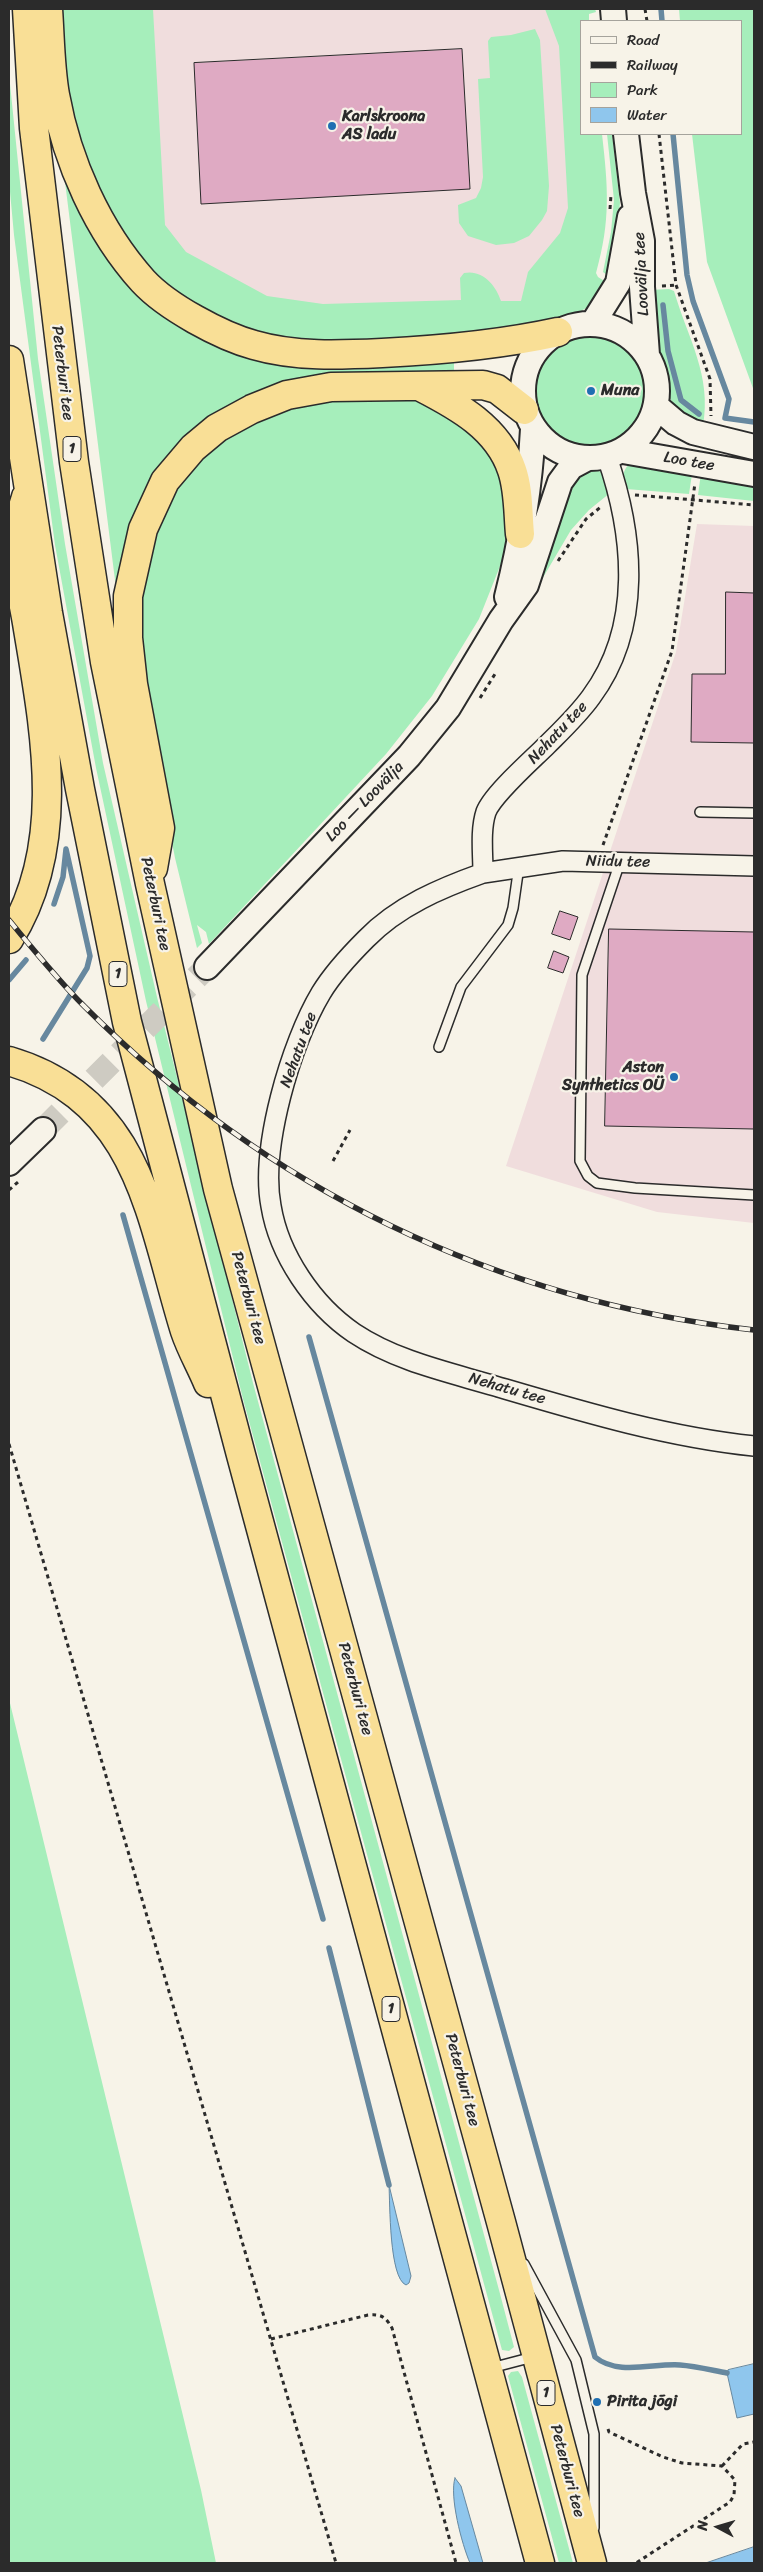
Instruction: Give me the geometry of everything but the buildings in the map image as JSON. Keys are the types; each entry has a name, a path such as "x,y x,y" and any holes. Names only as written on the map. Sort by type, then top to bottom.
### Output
{"highway":[{"name":"Peterburi tee","path":"27,9 34,128 74,462 106,662 150,884 218,1189 501,2222 592,2563"},
{"path":"48,9 55,95 70,154 89,200 111,238 144,282 176,307 210,328 254,345 329,354 440,350 510,342 558,332"},
{"name":"1","path":"9,360 48,613 80,789 127,1022 241,1455 540,2563"},
{"path":"418,385 450,402 488,429 506,456 516,490 520,534"},
{"path":"150,884 160,828 133,684 128,638 128,596 143,529 165,481 193,448 216,428 252,409 286,395 331,387 483,385 506,395 529,419"},
{"path":"9,939 26,907 38,875 45,837 47,775 43,717 14,542 29,486"},
{"path":"9,1061 37,1070 86,1102 121,1143 147,1200 186,1333 241,1455"}],"street":[{"name":"Loovälja tee","path":"593,324 618,283 626,250 622,194 626,135"},
{"name":"Loovälja tee","path":"622,194 642,241 642,287 647,355"},
{"path":"593,324 614,328 633,339 647,355 655,371 658,389 656,406 649,424 638,439 605,456 566,455 553,448 529,419 522,392 524,374 532,357 543,342 558,332 575,325 593,324"},
{"name":"Loo tee","path":"656,406 676,423 693,432 754,448"},
{"name":"Loo — Loovälja","path":"502,620 515,566 531,475 529,419"},
{"name":"Loo — Loovälja","path":"207,968 409,756 448,708 502,620 526,585 560,482 571,467 605,456"},
{"name":"Loo tee","path":"605,456 754,474"},
{"name":"Nehatu tee","path":"605,456 618,497 630,561 628,604 620,639 606,672 592,697 497,796 487,812 483,832 483,873 437,890 395,915 368,937 342,964 322,992 304,1025 290,1066 272,1146 268,1176 270,1205 278,1233 304,1284 323,1307 354,1332 389,1352 538,1398 667,1434 754,1446"},
{"name":"Niidu tee","path":"483,873 519,866 563,861 754,866"},
{"path":"9,1163 43,1130"}],"lane":[{"path":"700,812 754,813"},
{"path":"620,862 582,975 580,1161 588,1176 598,1183 635,1188 754,1195"},
{"path":"439,1047 461,987 508,925 514,908 519,866"},
{"path":"501,2222 576,2360 594,2434 596,2483 592,2563"},
{"path":"488,2369 537,2356"}],"path":[{"path":"659,135 676,285 710,379 712,411 710,418"},
{"path":"610,215 622,194"},
{"path":"627,494 754,505"},
{"path":"597,862 672,651 693,500"},
{"path":"333,1161 350,1130"},
{"path":"9,1444 336,2563"},
{"path":"271,2340 368,2314 380,2314 387,2318 392,2328 456,2563"},
{"path":"606,2424 609,2432 663,2457 682,2463 722,2466 735,2480 734,2495 730,2502 636,2563"},
{"path":"722,2466 743,2444 754,2442"}],"shaded area":[{"path":"92,9 566,9 578,250 529,305 266,306 179,259 128,182"},
{"path":"697,524 754,526 754,1223 657,1212 506,1166 676,652"}],"green space":[{"path":"54,9 153,9 165,225 186,252 267,296 323,304 461,300 460,278 464,273 471,272 477,273 492,284 501,301 521,301 528,272 560,233 568,208 559,46 545,9 595,9 596,12 589,14 589,20 580,20 580,135 602,135 607,204 604,236 596,273 598,277 609,284 594,303 578,313 519,330 357,345 263,337 201,312 141,263 95,188 67,102"},
{"path":"679,9 754,9 754,391 707,262 692,135 743,135 743,20 680,20"},
{"path":"535,29 540,40 549,186 547,211 529,236 514,243 496,245 468,236 459,223 458,205 476,198 481,188 483,177 478,79 490,78 488,41 491,37 511,35"},
{"path":"9,74 38,359 65,544 103,763 157,997 253,1383 499,2290 514,2347 509,2351 502,2350 243,1399 146,1001 96,768 55,545 14,235 9,181"},
{"path":"607,135 612,135 620,203 611,278 603,272 611,232 614,200"},
{"path":"63,166 189,331 454,361 454,372 308,378 269,387 239,399 213,415 162,466 142,497 128,534 116,588"},
{"path":"669,289 674,291 697,357 704,390 703,426 681,413 675,406 664,383 660,367 650,290"},
{"path":"589,336 610,340 628,352 640,370 644,391 640,412 628,430 610,442 589,446 568,442 550,430 538,412 534,391 538,370 550,352 568,340"},
{"path":"329,399 418,399 467,422 499,464 509,530 506,551 479,619 432,696 386,754 209,944 206,932 197,925 202,943 197,948 175,858 142,686 139,600 149,546 181,479 210,446 272,411"},
{"path":"636,463 692,474 689,494 626,489 623,479 624,471 628,465"},
{"path":"593,469 604,473 610,493 589,510 571,530 528,603 554,542 570,491 583,475"},
{"path":"701,473 754,484 754,501 698,495"},
{"path":"9,1699 201,2490 216,2563 9,2563"},
{"path":"518,2371 522,2377 573,2563 559,2563 508,2376 511,2372"}],"water":[{"path":"389,2185 411,2276 409,2283 406,2285 400,2279 393,2255"},
{"path":"754,2364 754,2414 737,2418 727,2373 728,2370"},
{"path":"455,2478 461,2486 483,2563 470,2563 467,2555 455,2508"},
{"path":"754,2547 754,2563 706,2563"}],"waterway":[{"path":"661,9 662,20"},
{"path":"673,135 687,275 693,301 729,399 725,418 754,422"},
{"path":"663,305 668,351 681,400 699,414"},
{"path":"43,1039 87,968 90,956 66,849 63,877 54,904"},
{"path":"9,980 26,960"},
{"path":"123,1215 323,1919"},
{"path":"309,1337 595,2357 604,2363 614,2366 680,2365 727,2373"},
{"path":"329,1948 389,2185"}],"tunnel":[{"path":"43,1130 207,967"}],"railway":[{"path":"9,920 74,996 155,1071 230,1130 308,1181 391,1226 477,1263 566,1293 659,1315 754,1330"}],"place":[{"name":"Karlskroona AS ladu","path":"332,126"},
{"name":"Muna","path":"591,391"},
{"name":"Aston Synthetics OÜ","path":"674,1077"},
{"name":"Pirita jõgi","path":"597,2402"}]}
